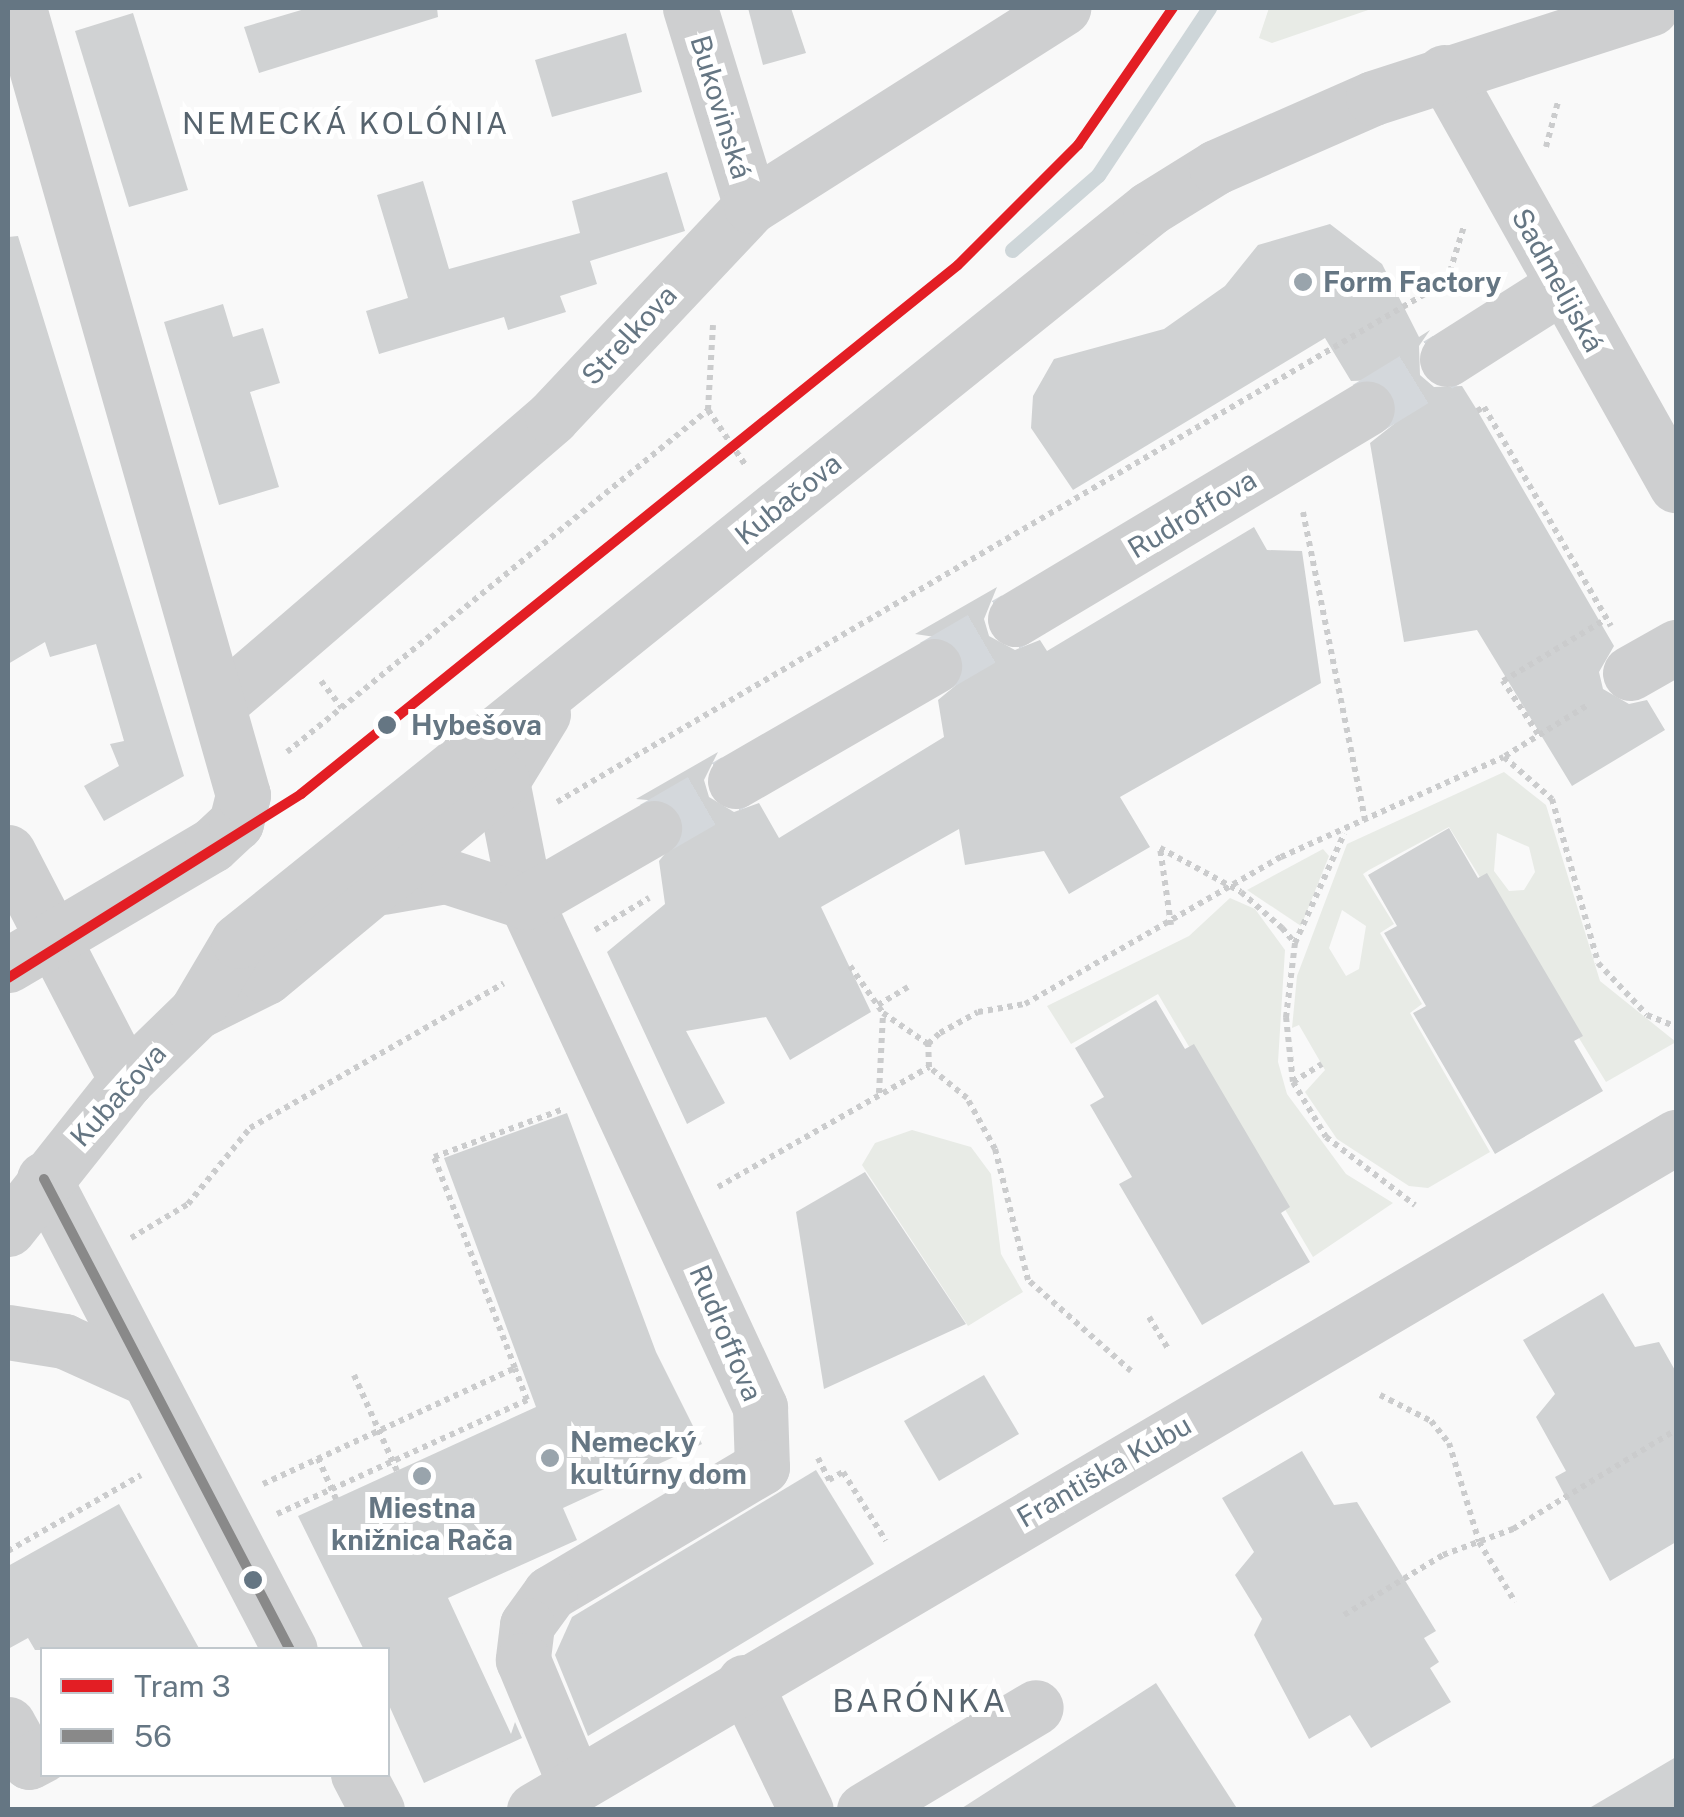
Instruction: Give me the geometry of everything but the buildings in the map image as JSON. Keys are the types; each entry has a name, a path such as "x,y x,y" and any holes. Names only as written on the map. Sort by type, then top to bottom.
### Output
{"street":[{"path":"20,8 222,701 243,795 236,822 30,953"},
{"name":"Bukovinská","path":"690,8 735,223"},
{"name":"Strelkova","path":"222,701 552,417 735,223 1062,8"},
{"name":"Kubačova","path":"8,1229 126,1080 196,1012 238,941 562,687 1150,208 1272,139 1444,72 1535,28 1651,8"},
{"name":"Sadmelijská","path":"1444,72 1560,287 1676,485"},
{"path":"1447,359 1560,287"},
{"name":"Rudroffova","path":"1015,619 1368,408"},
{"path":"735,781 934,666"},
{"path":"524,794 562,687"},
{"name":"Kubačova","path":"196,1012 266,977 383,887 524,794"},
{"name":"Rudroffova","path":"524,794 526,902 760,1406 769,1480 550,1593 527,1625 522,1660 554,1796"},
{"path":"526,902 654,828"},
{"path":"8,852 30,953 126,1080"},
{"name":"Kubačova","path":"383,887 446,876 526,902"},
{"name":"Františka Kubu","path":"554,1796 1676,1137"},
{"path":"44,1180 142,1376 288,1647"},
{"path":"8,1332 64,1341 142,1376"},
{"path":"744,1682 806,1810"},
{"path":"864,1810 1036,1708"},
{"path":"8,1724 30,1762 40,1755"},
{"path":"360,1777 377,1810"}],"path":[{"path":"1527,158 1552,138 1558,102"},
{"path":"735,223 708,410 754,477"},
{"path":"524,794 1446,281 1464,226"},
{"path":"928,1044 978,1012 1026,1004 1171,925 1230,886 1504,757 1635,672 1484,407 1477,410"},
{"path":"274,762 708,410"},
{"path":"1303,512 1366,825"},
{"path":"1538,734 1503,681 1607,618"},
{"path":"1504,757 1552,799 1598,964 1646,1015 1676,1028"},
{"path":"1344,832 1294,942 1286,1017 1293,1082 1326,1137 1414,1204"},
{"path":"1171,925 1160,848 1230,886 1294,942"},
{"path":"588,935 663,890"},
{"path":"850,966 884,1013 928,1044"},
{"path":"125,1240 188,1204 250,1128 514,977"},
{"path":"878,1005 908,987"},
{"path":"878,1094 884,1013"},
{"path":"928,1044 929,1067 967,1098 995,1148 1028,1280 1131,1371"},
{"path":"1293,1082 1322,1064"},
{"path":"702,1178 710,1191 929,1067"},
{"path":"294,1506 527,1400 463,1221 434,1157 575,1106"},
{"path":"1149,1318 1169,1350"},
{"path":"248,1490 515,1368"},
{"path":"354,1375 397,1470"},
{"path":"1380,1395 1431,1421 1448,1442 1479,1542 1515,1602"},
{"path":"1344,1615 1676,1430"},
{"path":"318,1458 336,1499"},
{"path":"829,1480 843,1472 887,1540 877,1546"},
{"path":"8,1551 142,1474"}],"shaded area":[{"path":"1269,8 1374,8 1272,43 1259,38"},
{"path":"1504,772 1546,805 1600,981 1676,1042 1606,1082 1449,827 1369,870 1363,874 1394,924 1380,933 1422,1004 1410,1013 1490,1152 1428,1188 1409,1186 1337,1139 1305,1092 1325,1070 1299,1025 1292,1028 1297,976 1347,844","holes":["1497,833 1529,847 1535,872 1524,890 1509,891 1494,871","1342,910 1366,926 1359,969 1346,976 1329,948"]},
{"path":"1323,849 1329,856 1301,926 1247,890"},
{"path":"1230,898 1255,909 1285,950 1278,1062 1287,1094 1346,1174 1393,1203 1313,1257 1158,994 1071,1044 1047,1006 1189,936"},
{"path":"912,1130 971,1147 991,1174 1001,1254 1023,1292 968,1326 862,1165 875,1143"}],"waterway":[{"path":"1012,250 1098,175 1209,8"}],"tunnel":[{"path":"1367,408 1447,359"},
{"path":"934,666 1015,619"},
{"path":"654,828 735,781"}],"tram line":[{"name":"3","path":"8,978 301,794 958,265 1078,145 1173,8"}],"transit line":[{"name":"56","path":"44,1179 288,1647"}],"place":[{"name":"Form Factory","path":"1303,282"},
{"name":"Hybešova","path":"387,725"},
{"name":"Nemecký kultúrny dom","path":"550,1458"},
{"name":"Miestna knižnica Rača","path":"422,1476"}],"district":[{"name":"NEMECKÁ KOLÓNIA","path":"346,123"},
{"name":"BARÓNKA","path":"920,1701"}]}
